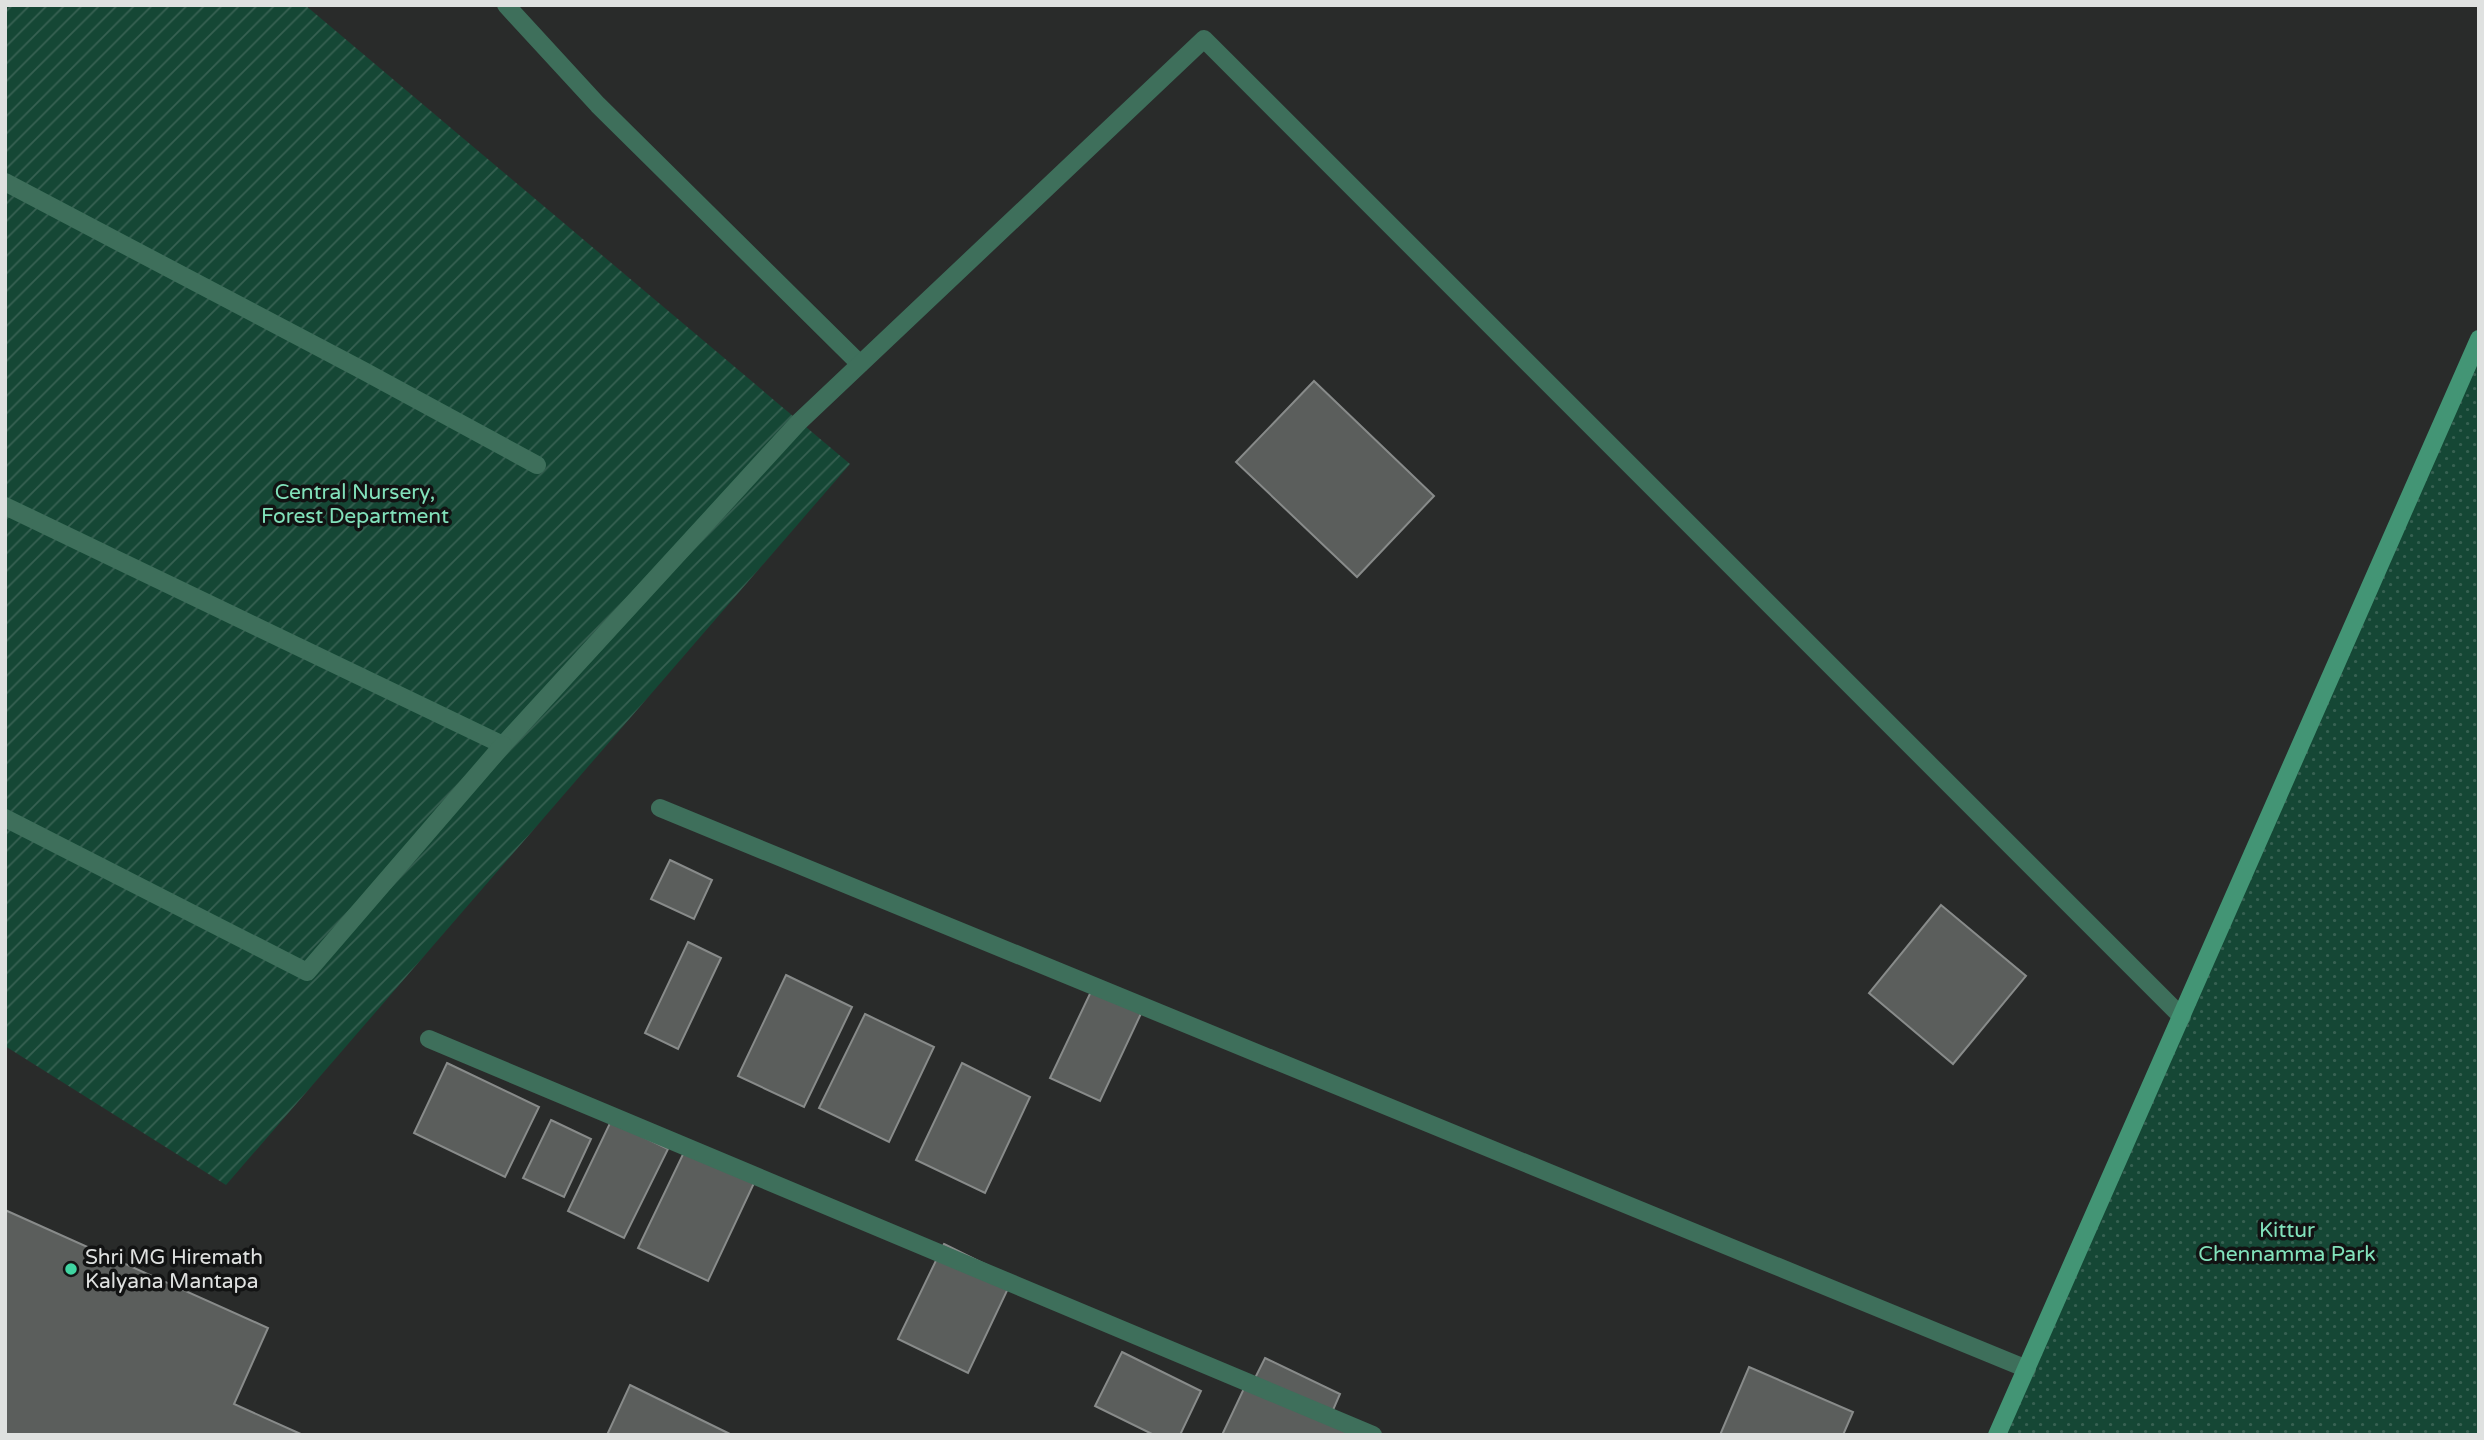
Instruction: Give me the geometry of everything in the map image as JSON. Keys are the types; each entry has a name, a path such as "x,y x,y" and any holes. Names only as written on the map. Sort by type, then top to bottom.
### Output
{"street":[{"path":"506,5 598,105 860,364"},
{"path":"5,818 307,972 503,745 799,422 1204,39 2182,1017"},
{"path":"5,182 537,465"},
{"path":"1997,1435 2479,340"},
{"path":"5,506 503,745"},
{"path":"660,808 2026,1369"},
{"path":"429,1039 1373,1435"}],"green space":[{"name":"Central Nursery, Forest Department","path":"5,5 305,5 850,464 226,1185 5,1046"},
{"name":"Kittur Chennamma Park","path":"2479,334 2479,1435 1990,1435"}],"building":[{"path":"1314,381 1434,496 1357,577 1236,462"},
{"path":"670,860 712,880 694,919 651,899"},
{"path":"1941,905 2026,976 1953,1064 1869,993"},
{"path":"688,942 721,958 678,1049 645,1033"},
{"path":"786,975 852,1007 804,1107 738,1076"},
{"path":"1096,981 1145,1005 1100,1101 1050,1078"},
{"path":"865,1014 934,1047 889,1142 819,1108"},
{"path":"447,1063 539,1107 505,1177 414,1133"},
{"path":"962,1063 1030,1097 985,1193 916,1160"},
{"path":"551,1120 591,1139 564,1197 523,1178"},
{"path":"611,1121 668,1149 624,1238 568,1211"},
{"path":"686,1148 755,1181 708,1281 638,1248"},
{"name":"Shri MG Hiremath Kalyana Mantapa","path":"5,1210 268,1328 234,1404 303,1435 5,1435"},
{"path":"944,1244 1013,1278 968,1373 898,1339"},
{"path":"1122,1352 1201,1391 1180,1435 1154,1435 1095,1406"},
{"path":"1265,1358 1340,1394 1330,1417 1254,1380"},
{"path":"1749,1367 1853,1412 1843,1435 1720,1435"},
{"path":"1247,1382 1357,1435 1222,1435"},
{"path":"630,1385 732,1435 607,1435"}],"place":[{"name":"Shri MG Hiremath Kalyana Mantapa","path":"71,1269"}]}
